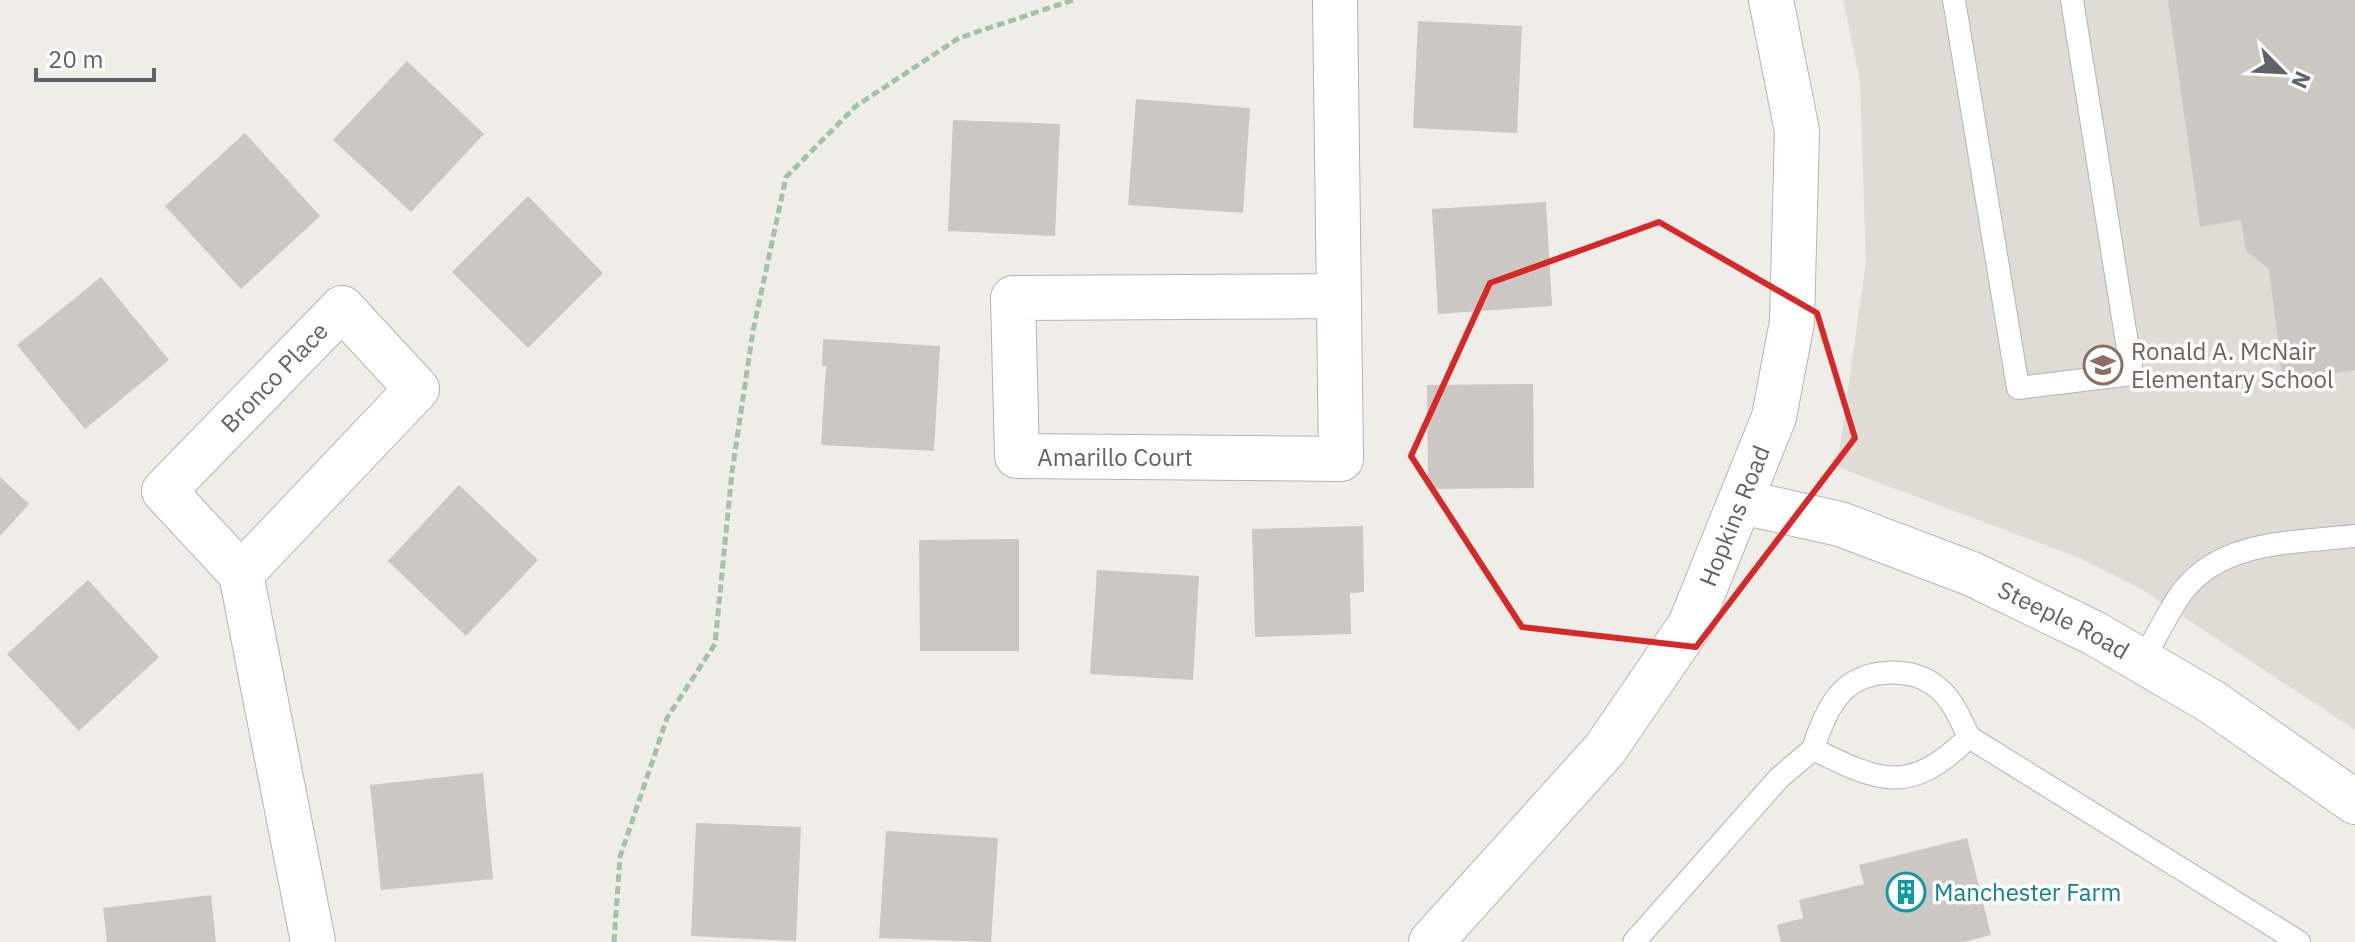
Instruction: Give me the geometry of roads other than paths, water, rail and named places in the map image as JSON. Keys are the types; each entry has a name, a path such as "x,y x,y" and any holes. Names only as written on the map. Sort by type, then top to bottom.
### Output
{"street":[{"name":"Amarillo Court","path":"1335,0 1341,459 1017,456 1013,298 1338,296"},
{"name":"Hopkins Road","path":"1431,942 1605,749 1690,625 1774,417 1792,322 1797,131 1771,0"},
{"name":"Bronco Place","path":"342,308 417,389 241,574 164,491 342,308"},
{"name":"Steeple Road","path":"1742,502 1840,524 1972,574 2094,633 2212,702 2355,802"},
{"path":"241,574 313,942"}],"lane":[{"path":"1954,0 2018,388 2132,374 2072,0"},
{"path":"2142,661 2184,591 2207,568 2244,549 2355,536"},
{"path":"1634,942 1779,778 1813,749 1820,728 1844,689 1867,675 1903,673 1934,684 1956,709 1969,737 2299,942"},
{"path":"1813,749 1886,780 1926,771 1949,756 1969,737"}],"place":[{"name":"Ronald A. McNair Elementary School","path":"2103,365"},
{"name":"Manchester Farm","path":"1906,892"}]}
